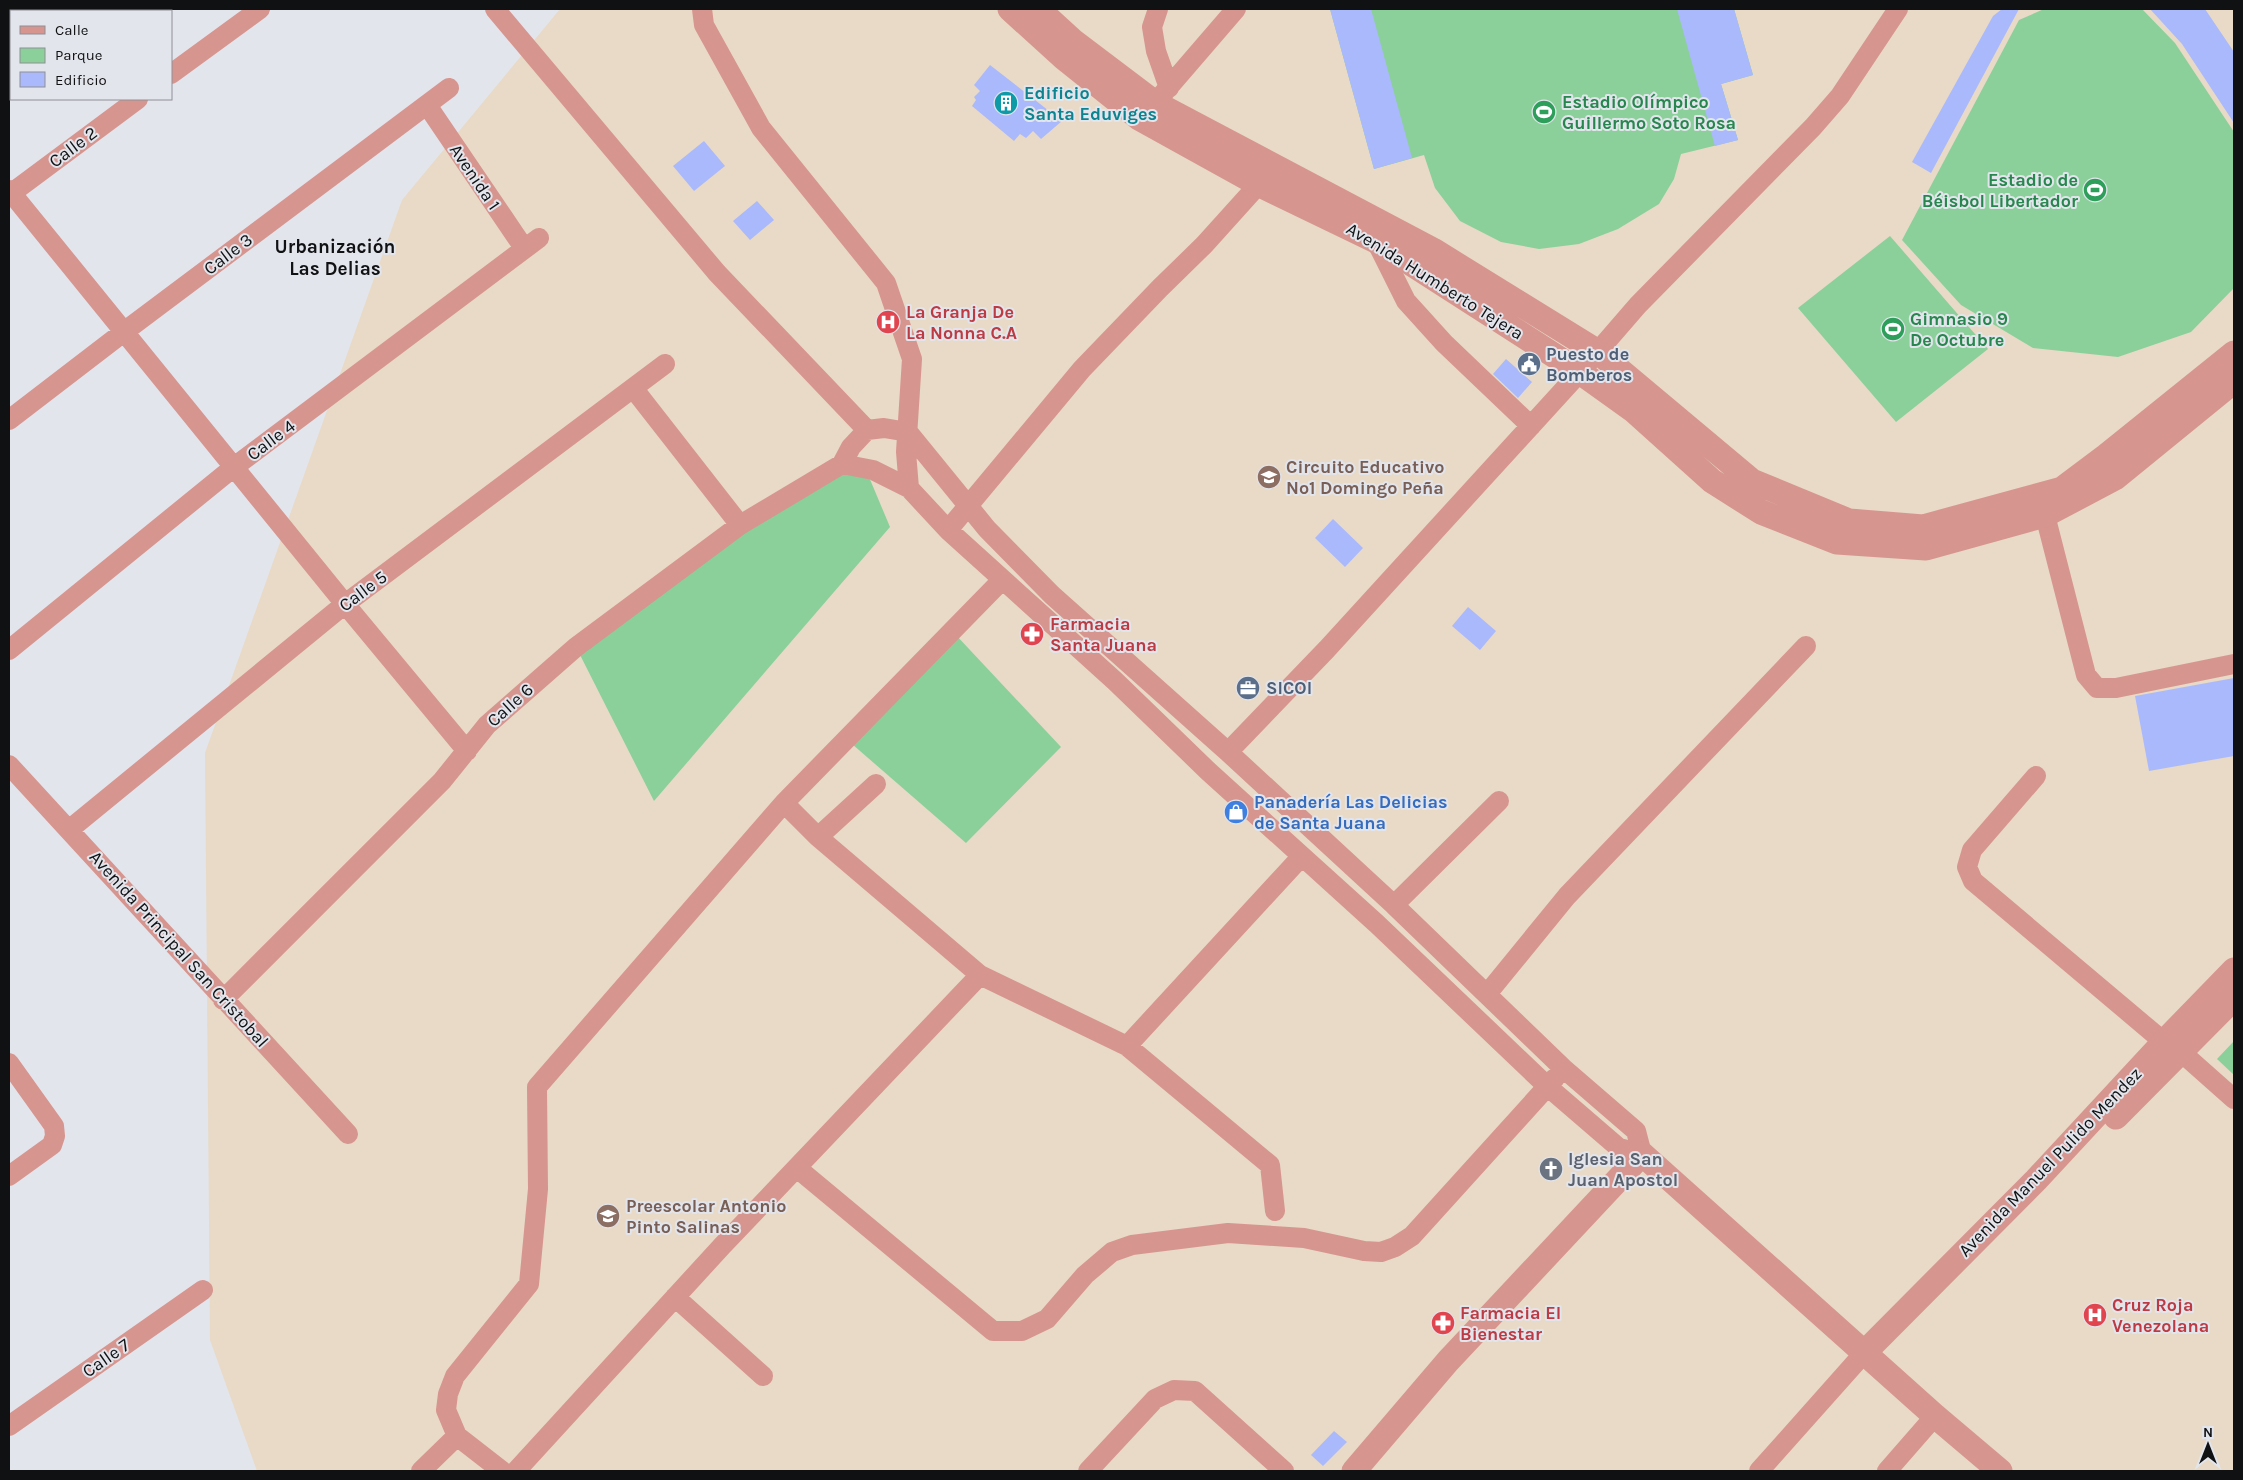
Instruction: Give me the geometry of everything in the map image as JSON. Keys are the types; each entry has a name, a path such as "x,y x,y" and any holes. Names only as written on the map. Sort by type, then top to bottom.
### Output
{"street":[{"path":"172,73 260,9"},
{"path":"495,9 717,273 867,430"},
{"path":"702,9 704,25 761,128 886,283 912,360 907,470 910,488"},
{"name":"Avenida Humberto Tejera","path":"1010,9 1064,58 1139,118 1433,250 1598,352 1752,481 1850,521 1923,527 2062,489 2234,353"},
{"name":"Avenida Humberto Tejera","path":"1038,9 1073,41 1162,96 1267,176 1376,241 1580,372 1633,410 1712,481 1761,512 1837,542 1926,548 2045,515 2115,478 2234,381"},
{"path":"1158,9 1152,27 1162,96"},
{"path":"1162,96 1236,9"},
{"path":"1228,752 1327,650 1598,352 1638,304 1813,127 1840,96 1898,9"},
{"name":"Calle 3","path":"9,420 449,88"},
{"name":"Calle 2","path":"10,193 137,100"},
{"name":"Avenida 1","path":"427,105 531,243"},
{"path":"948,530 1082,369 1204,245 1267,176"},
{"path":"10,193 125,331 345,604 467,751"},
{"path":"1376,241 1406,301 1444,344 1530,426"},
{"name":"Calle 4","path":"9,650 234,467 531,243"},
{"name":"Calle 5","path":"70,829 345,604 665,364"},
{"path":"633,388 740,525"},
{"path":"1642,1154 1636,1132 1564,1068 1394,905 1228,752 1052,595 987,529 908,432 884,428 867,430 851,448 842,464 872,470 910,488 948,530 1115,681 1208,771 1377,924 1547,1086 1619,1148 1642,1154 1935,1416 2000,1471"},
{"name":"Calle 6","path":"224,1000 442,781 486,725 576,647 740,525 842,464"},
{"path":"2045,515 2086,675 2097,688 2116,688 2234,664"},
{"path":"502,1471 457,1436 446,1410 448,1394 455,1376 529,1284 538,1189 538,1087 784,803 1002,580"},
{"path":"1487,994 1568,896 1806,646"},
{"name":"Avenida Principal San Cristobal","path":"9,765 70,829 348,1134"},
{"path":"2036,776 1972,850 1967,867 1973,881 2234,1099"},
{"path":"818,836 876,784"},
{"path":"1394,905 1499,801"},
{"path":"784,803 818,836 980,974 1127,1046 1270,1165 1275,1211"},
{"path":"1127,1046 1302,856"},
{"name":"Avenida Manuel Pulido Mendez","path":"1865,1352 2172,1047 2234,970"},
{"path":"516,1471 675,1297 798,1168 904,1052 980,974"},
{"path":"2172,1047 2234,998"},
{"path":"9,1063 54,1126 55,1136 52,1145 9,1176"},
{"path":"798,1168 993,1331 1022,1331 1047,1319 1085,1275 1112,1252 1132,1245 1228,1233 1304,1238 1364,1251 1381,1252 1395,1247 1412,1236 1564,1068"},
{"path":"1354,1471 1448,1361 1642,1154"},
{"name":"Calle 7","path":"9,1426 203,1290"},
{"path":"675,1297 763,1376"},
{"path":"1759,1471 1865,1352"},
{"path":"1088,1471 1156,1399 1174,1390 1194,1391 1284,1471"},
{"path":"1887,1471 1935,1416"},
{"path":"421,1471 457,1436"}],"shaded area":[{"name":"Circuito Educativo Nº1 Domingo Peña","path":"560,9 2234,9 2234,1471 257,1471 210,1340 205,753 402,200"}],"green space":[{"name":"Estadio Olímpico Guillermo Soto Rosa","path":"1330,9 1734,9 1753,75 1721,84 1738,140 1681,154 1674,179 1659,204 1618,229 1579,244 1539,249 1501,242 1460,221 1435,188 1424,155 1374,169"},
{"path":"2044,9 2142,9 2175,43 2234,132 2234,288 2191,332 2118,357 2033,348 1961,305 1902,240 2019,20"},
{"name":"Gimnasio 9 De Octubre","path":"1890,236 1988,349 1896,422 1798,308"},
{"path":"861,458 890,527 654,801 576,647 729,527"},
{"path":"955,634 1061,747 966,843 852,744"},
{"path":"2234,1041 2234,1075 2217,1059"}],"building":[{"path":"1330,9 1371,9 1412,158 1374,169"},
{"path":"1677,9 1734,9 1753,75 1721,84 1738,140 1715,146"},
{"path":"2002,9 2019,9 1931,173 1912,162 1993,16"},
{"path":"2150,9 2205,9 2234,52 2234,123 2182,44"},
{"name":"Edificio Santa Eduviges","path":"990,65 1062,121 1041,139 1033,131 1026,138 1020,134 1014,141 972,106 976,100 974,97 980,91 974,85"},
{"path":"704,141 725,166 694,191 673,166"},
{"path":"757,201 774,220 750,240 733,221"},
{"path":"1506,359 1532,382 1518,398 1493,374"},
{"path":"1333,519 1363,548 1345,567 1315,538"},
{"path":"1468,607 1496,631 1480,650 1452,626"},
{"path":"2234,678 2234,756 2149,771 2135,696"},
{"path":"1334,1431 1347,1442 1323,1466 1311,1455"}],"place":[{"name":"Edificio Santa Eduviges","path":"1006,103"},
{"name":"Estadio Olímpico Guillermo Soto Rosa","path":"1544,112"},
{"name":"Estadio de Béisbol Libertador","path":"2095,190"},
{"name":"La Granja De La Nonna C.A","path":"888,322"},
{"name":"Gimnasio 9 De Octubre","path":"1893,329"},
{"name":"Puesto de Bomberos","path":"1529,364"},
{"name":"Circuito Educativo Nº1 Domingo Peña","path":"1269,477"},
{"name":"Farmacia Santa Juana","path":"1032,634"},
{"name":"SICOI","path":"1248,688"},
{"name":"Panadería Las Delicias de Santa Juana","path":"1236,812"},
{"name":"Iglesia San Juan Apostol","path":"1551,1169"},
{"name":"Preescolar Antonio Pinto Salinas","path":"608,1216"},
{"name":"Cruz Roja Venezolana","path":"2095,1315"},
{"name":"Farmacia El Bienestar","path":"1443,1323"}],"district":[{"name":"Urbanización Las Delias","path":"335,257"}]}
